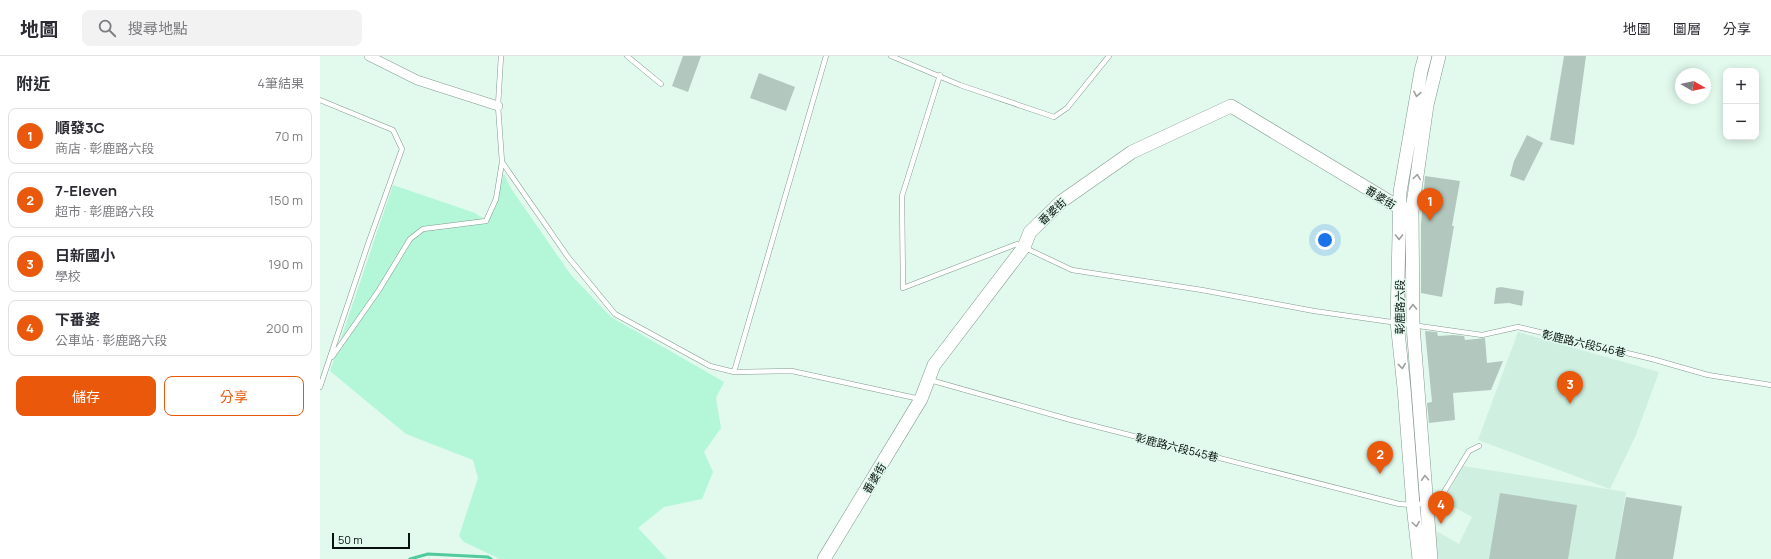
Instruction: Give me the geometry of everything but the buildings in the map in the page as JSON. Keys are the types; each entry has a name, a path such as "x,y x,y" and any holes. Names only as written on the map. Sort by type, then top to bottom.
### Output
{"main road":[{"name":"彰鹿路六段","path":"1425,56 1419,79 1400,192 1406,210 1413,325 1431,559"},
{"name":"彰鹿路六段","path":"1419,559 1397,322 1406,210 1427,105 1440,56"},
{"name":"番婆街","path":"824,559 921,399 934,365 1024,247 1030,232 1062,201 1132,152 1232,106 1406,210"}],"street":[{"path":"369,56 417,80 498,106"}],"lane":[{"path":"329,362 379,290 410,239 423,229 486,221 496,199 502,162 498,106 501,56"},
{"path":"627,56 661,84"},
{"path":"734,372 826,56"},
{"path":"891,56 960,84 1054,117 1067,108 1109,56"},
{"path":"940,75 902,196 903,288 1017,244 1024,247"},
{"path":"320,100 393,130 402,149 320,387"},
{"path":"502,162 568,257 615,314 710,366 734,372 792,371 921,399"},
{"name":"彰鹿路六段546巷","path":"1024,247 1072,270 1202,290 1314,311 1482,335 1518,328 1652,359 1708,375 1771,385"},
{"name":"彰鹿路六段545巷","path":"928,380 1079,422 1392,502 1413,505 1427,503"},
{"path":"1427,503 1441,497 1468,451 1479,446"}],"shaded area":[{"path":"1518,332 1659,372 1636,435 1610,489 1478,440"},
{"path":"1463,466 1626,492 1615,559 1438,559 1435,530 1459,544 1472,517 1443,501"}],"green space":[{"path":"504,174 512,190 571,275 611,317 724,382 716,398 721,428 704,452 713,472 702,499 664,507 638,528 667,559 500,559 464,542 459,536 478,478 473,460 406,434 330,371 393,185 475,213 488,222"}],"waterway":[{"path":"410,559 428,554 488,557 491,559"}],"place":[{"name":"順發3C","path":"1430,221"},
{"name":"日新國小","path":"1570,404"},
{"name":"7-Eleven","path":"1380,474"},
{"name":"下番婆","path":"1441,524"}]}
